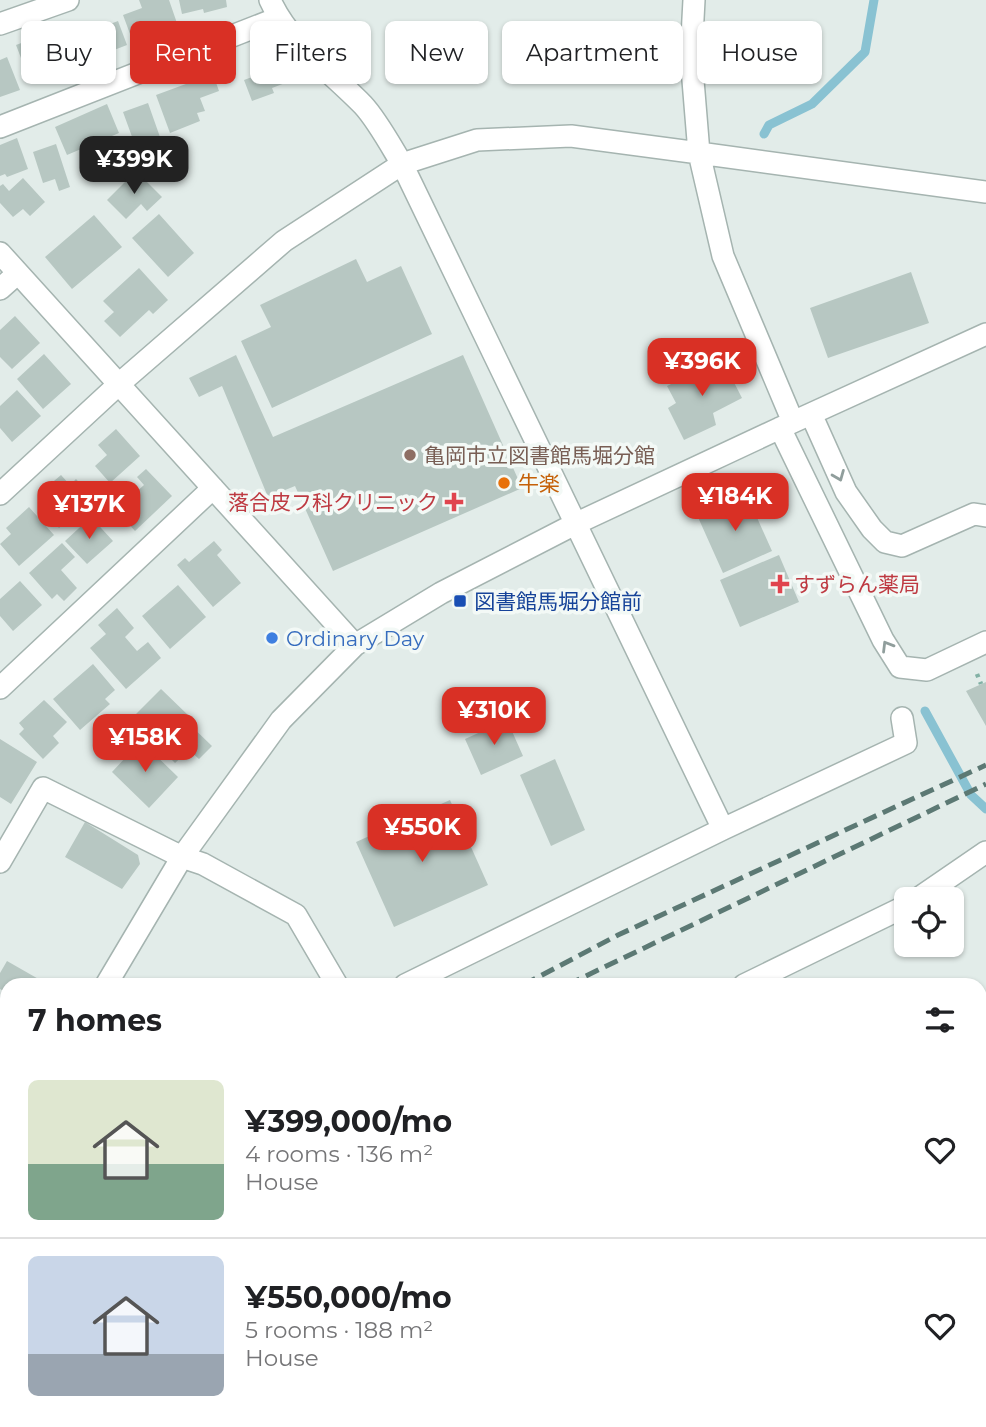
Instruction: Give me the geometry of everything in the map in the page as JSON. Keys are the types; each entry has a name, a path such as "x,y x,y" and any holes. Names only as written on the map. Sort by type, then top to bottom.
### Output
{"street":[{"path":"0,24 20,8 68,0"},
{"path":"694,0 691,57 699,153 723,256 883,640 900,667 928,670 986,642"},
{"path":"0,127 274,9 311,55 366,107 402,164 723,828"},
{"path":"0,494 119,384 284,242 402,164 477,139 571,136 986,192"},
{"path":"0,253 355,645"},
{"path":"0,289 18,273"},
{"path":"110,978 182,857 281,720 355,645 441,593 575,524 986,334"},
{"path":"794,421 885,542 902,546 974,514 986,516"},
{"path":"0,688 213,488"},
{"path":"419,978 723,828 906,743 902,718"},
{"path":"0,862 43,788 182,857 203,864 296,915 333,978"},
{"path":"935,887 986,852"},
{"path":"758,978 894,912"}],"building":[{"path":"139,0 169,0 176,21 130,21 130,34 123,15 142,8"},
{"path":"179,0 226,0 227,7 204,13 203,9 182,14"},
{"path":"118,21 127,45 116,49"},
{"path":"21,43 21,58 16,45"},
{"path":"7,57 20,90 0,97 0,60"},
{"path":"250,78 250,84 282,84 272,88 274,93 252,101 244,80"},
{"path":"186,84 217,84 219,91 200,98 205,111 197,113 200,121 170,133 156,95"},
{"path":"148,103 160,137 135,145 123,112"},
{"path":"107,104 119,133 67,155 55,127"},
{"path":"17,138 28,169 7,177 5,174 0,176 0,145"},
{"path":"56,144 70,187 59,191 55,179 43,183 33,152"},
{"path":"136,171 162,197 147,211 141,204 126,219 107,200"},
{"path":"23,178 45,202 30,216 23,209 13,217 0,203 0,186 3,184 9,191"},
{"path":"159,214 194,253 168,277 132,238"},
{"path":"94,215 122,247 72,289 45,257"},
{"path":"356,259 367,282 401,266 432,334 272,408 241,341 271,327 260,305"},
{"path":"139,268 168,300 153,314 149,310 120,337 104,321 114,312 103,301"},
{"path":"911,272 929,323 828,358 810,308"},
{"path":"15,316 40,343 12,369 0,357 0,330"},
{"path":"44,354 71,384 43,409 17,379"},
{"path":"236,355 273,437 463,355 522,488 333,571 295,486 268,497 222,386 199,397 189,378"},
{"path":"722,359 742,398 713,413 716,425 684,440 668,408 676,403 667,386"},
{"path":"17,390 41,416 12,442 0,428 0,406"},
{"path":"116,429 140,456 110,483 95,466 107,455 98,445"},
{"path":"146,469 172,496 135,531 116,510 144,485 137,477"},
{"path":"61,475 70,485 76,479 93,498 59,528 45,512 52,505 41,492"},
{"path":"746,493 772,551 723,573 697,515"},
{"path":"29,507 54,535 19,566 0,544 11,534 6,528"},
{"path":"91,517 113,541 87,564 65,541"},
{"path":"214,541 222,550 217,555 241,583 213,607 177,565 185,558 189,562"},
{"path":"62,543 75,557 61,570 77,588 64,601 57,594 52,599 29,573"},
{"path":"779,555 799,602 740,627 720,580"},
{"path":"20,581 42,605 13,631 0,616 0,599"},
{"path":"178,585 206,617 170,649 142,616"},
{"path":"117,608 134,628 125,637 137,651 148,642 161,658 126,689 90,648 106,634 98,625"},
{"path":"93,664 115,690 105,699 110,704 80,730 53,699"},
{"path":"986,682 986,726 966,691"},
{"path":"161,689 189,716 185,720 212,746 199,759 189,750 175,763 131,719"},
{"path":"44,700 67,722 53,736 59,743 43,759 19,734 24,729 19,723"},
{"path":"507,720 523,756 481,775 465,739"},
{"path":"0,739 37,762 11,804 0,797"},
{"path":"141,741 178,777 149,808 112,772"},
{"path":"555,759 585,830 551,846 520,775"},
{"path":"450,800 488,885 394,927 356,842"},
{"path":"85,822 138,855 140,864 122,889 65,857"},
{"path":"7,961 37,978 0,978"}],"waterway":[{"path":"764,134 769,125 812,104 865,52 874,0"},
{"path":"925,711 971,795 986,809"}],"railway":[{"path":"536,978 618,935 986,765"},
{"path":"582,978 986,784"}],"place":[{"name":"亀岡市立図書館馬堀分館","path":"410,455"},
{"name":"牛楽","path":"504,483"},
{"name":"落合皮フ科クリニック","path":"454,502"},
{"name":"すずらん薬局","path":"780,584"},
{"name":"図書館馬堀分館前","path":"460,601"},
{"name":"Ordinary Day","path":"272,638"}]}
